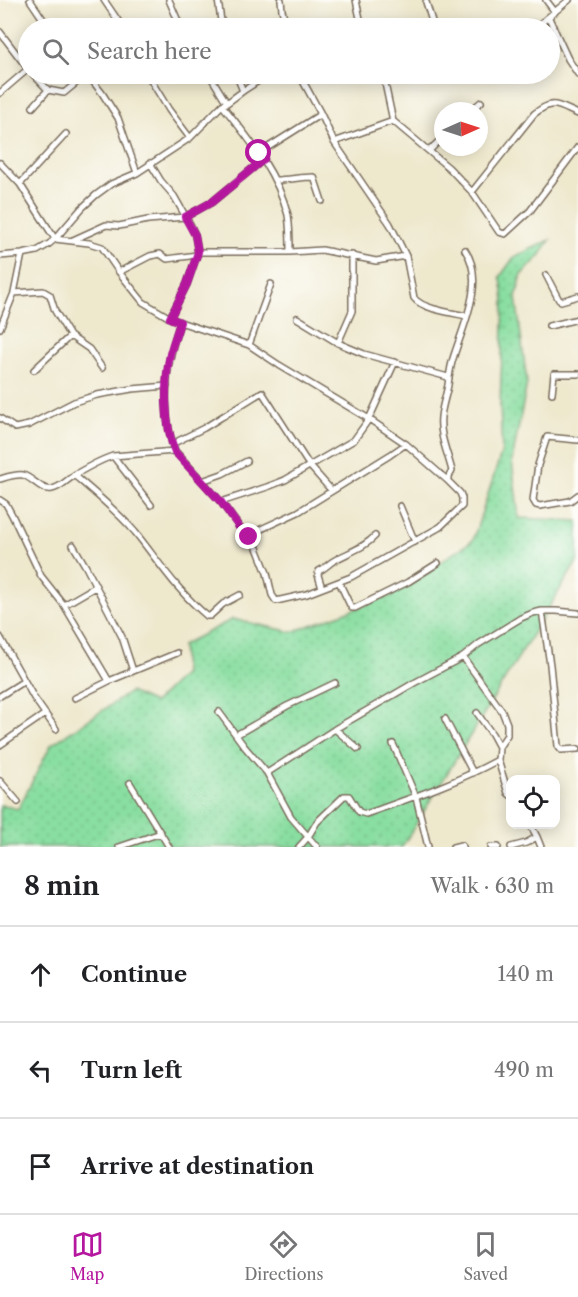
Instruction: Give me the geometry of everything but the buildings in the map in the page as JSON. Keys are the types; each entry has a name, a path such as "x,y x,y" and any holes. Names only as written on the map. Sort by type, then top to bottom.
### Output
{"street":[{"path":"30,0 42,18"},
{"path":"104,0 116,18"},
{"path":"169,0 177,18"},
{"path":"218,0 221,18"},
{"path":"281,0 284,18"},
{"path":"356,0 360,18"},
{"path":"546,0 555,12"},
{"path":"549,18 569,0"},
{"path":"426,2 431,18"},
{"path":"0,32 18,55"},
{"path":"560,42 578,74"},
{"path":"0,93 18,78"},
{"path":"42,84 48,90 64,93 75,84"},
{"path":"95,84 118,118 137,173"},
{"path":"153,84 190,138"},
{"path":"214,84 225,104 264,159 275,180 287,214 290,252"},
{"path":"241,84 243,91"},
{"path":"0,256 22,254 43,248 55,239 96,195 111,184 137,173 190,138 225,104 254,84"},
{"path":"304,84 334,142 385,216 406,256 416,302 467,316"},
{"path":"385,84 393,122 449,168 472,192 499,231 505,234 530,211 578,147"},
{"path":"33,107 48,90"},
{"path":"472,192 534,114 546,105 558,105 578,114"},
{"path":"259,153 321,114"},
{"path":"334,142 393,122"},
{"path":"20,184 66,134"},
{"path":"429,151 434,146"},
{"path":"72,241 106,225 119,226 148,220 185,217 212,202 264,159"},
{"path":"0,163 20,184 55,239"},
{"path":"150,163 174,196 195,235 198,253 187,284 170,318"},
{"path":"275,180 314,177 322,201"},
{"path":"55,239 102,247 143,302 170,318 249,345 369,419 406,444 447,480 460,493 462,506 440,527 351,577 307,594 276,601 272,596 267,573 255,543 246,537 221,502 175,452 172,444 167,414 167,386 170,354 180,322"},
{"path":"119,272 150,256 159,254 166,260 198,253 322,250 376,261 406,256"},
{"path":"447,480 452,471 440,422 451,363 467,316 473,289 474,277 471,261 465,250"},
{"path":"0,328 14,292 22,254"},
{"path":"338,343 352,311 352,255"},
{"path":"546,275 559,300 578,296"},
{"path":"249,345 272,284"},
{"path":"14,292 47,292 58,317 70,336 89,349 102,368"},
{"path":"297,318 338,343 364,354 448,377"},
{"path":"549,326 578,319"},
{"path":"34,370 70,336"},
{"path":"221,502 276,484 354,440 369,419 395,362"},
{"path":"552,393 554,374 578,374"},
{"path":"0,418 15,428 29,425 74,402 97,395 167,386"},
{"path":"172,444 204,429 262,392 309,465 332,491"},
{"path":"578,440 547,437 538,465 532,500 536,506 540,506 570,501 578,495"},
{"path":"246,537 293,515 406,444"},
{"path":"0,479 15,475 24,476 50,490 56,489 74,475 113,456 175,452"},
{"path":"113,456 151,505"},
{"path":"202,481 247,461"},
{"path":"74,475 106,502 133,530 179,590 207,616 240,595"},
{"path":"0,500 6,504 12,515 41,576 64,605 109,681"},
{"path":"400,507 414,542"},
{"path":"322,588 319,571 325,569 333,561 369,543 375,536"},
{"path":"73,545 122,637 133,671"},
{"path":"339,582 350,605 355,608 408,582 438,563"},
{"path":"64,605 95,586"},
{"path":"267,773 335,729 463,657 479,644 527,615 556,611 578,613"},
{"path":"542,612 558,746 561,750 567,751 578,749"},
{"path":"0,637 24,681 56,729"},
{"path":"75,698 109,681 177,653"},
{"path":"463,657 502,711 507,724 507,735 499,747 498,760 506,786"},
{"path":"0,696 24,681"},
{"path":"236,735 287,706 335,683"},
{"path":"219,712 267,773 291,817 317,847"},
{"path":"477,713 499,747"},
{"path":"0,745 45,714"},
{"path":"445,719 473,773"},
{"path":"335,729 358,749"},
{"path":"393,744 416,796 428,847"},
{"path":"299,847 318,822 344,796 349,796 359,812 366,814 473,773 498,760"},
{"path":"0,781 18,802"},
{"path":"130,783 169,847"},
{"path":"532,829 541,847"},
{"path":"119,847 160,833"},
{"path":"510,847 526,843 537,837"},
{"path":"453,847 461,845 463,847"},
{"path":"491,847 498,847"}],"green space":[{"path":"550,240 540,256 522,274 516,297 527,383 512,461 519,518 578,521 578,560 402,847 0,847 0,805 18,809 51,745 130,692 154,703 184,674 182,645 233,619 292,632 390,596 473,540 502,451 500,404 504,301 500,277 514,257"}],"route":[{"path":"249,537 246,537 221,502 175,452 167,414 167,386 170,354 180,322 170,318 187,284 198,252 195,235 185,217 212,202 264,159 259,153"}]}
